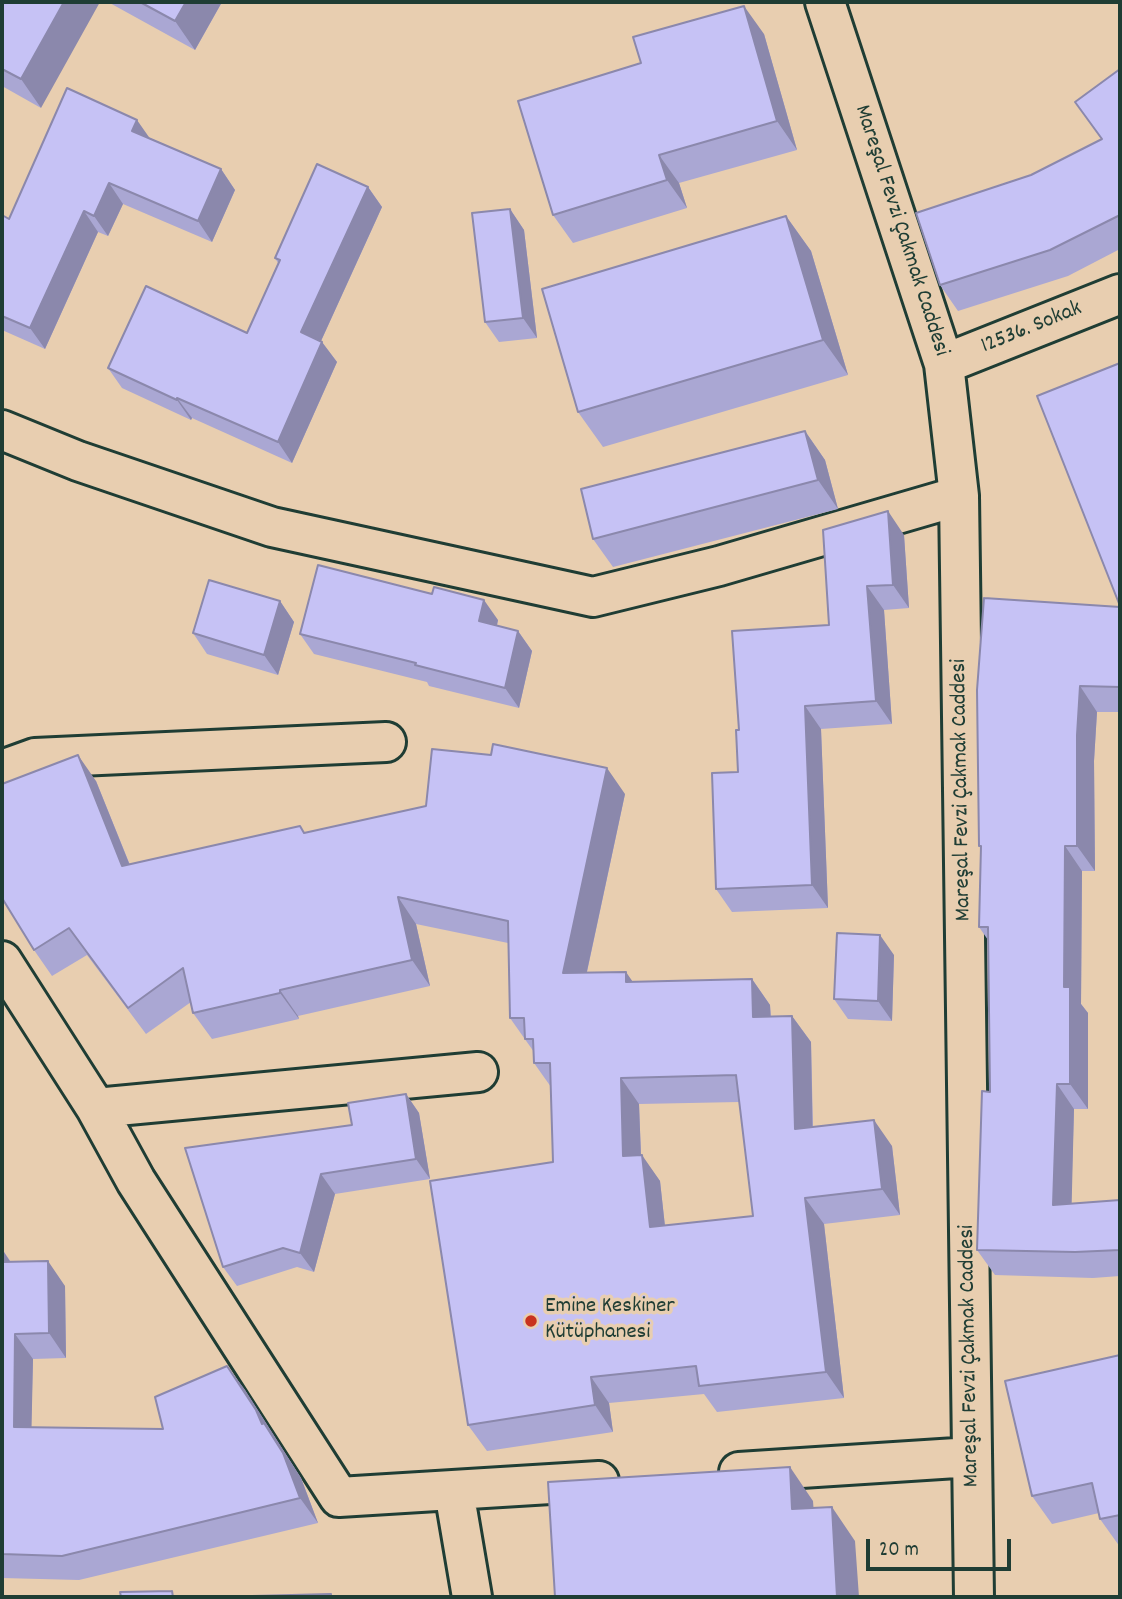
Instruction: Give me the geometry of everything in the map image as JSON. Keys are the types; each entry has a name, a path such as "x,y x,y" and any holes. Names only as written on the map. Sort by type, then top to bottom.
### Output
{"street":[{"name":"Mareşal Fevzi Çakmak Caddesi","path":"825,2 944,364 959,496 974,1597"},
{"name":"12536. Sokak","path":"944,364 1120,294"},
{"path":"2,430 78,461 272,527 593,597 719,566 959,496"},
{"path":"2,770 35,758 386,743"},
{"path":"2,961 96,1108 136,1181 339,1497 632,1479"},
{"path":"96,1108 478,1072"},
{"path":"700,1475 972,1457"},
{"path":"454,1491 472,1597"}],"building":[{"path":"2,2 64,2 21,79 2,69"},
{"path":"140,2 186,2 175,21"},
{"path":"744,6 777,121 659,155 667,180 553,215 518,101 641,63 633,37"},
{"path":"1120,69 1120,215 1050,250 940,285 916,213 1031,175 1102,139 1075,102"},
{"path":"67,88 137,120 132,131 221,169 198,221 109,183 94,216 84,211 30,328 2,316 2,215 9,219"},
{"path":"317,164 368,187 301,332 322,342 278,442 108,368 146,286 247,333 280,260 275,258"},
{"path":"510,209 523,318 485,322 472,213"},
{"path":"786,216 823,340 578,412 542,289"},
{"path":"1120,363 1120,606 1037,396"},
{"path":"805,431 818,480 593,539 581,489"},
{"path":"888,511 893,585 867,586 876,701 805,706 812,885 716,889 712,773 738,772 736,730 739,730 732,631 829,625 823,530"},
{"path":"318,565 432,594 434,587 484,600 479,621 518,631 505,688 300,634"},
{"path":"209,580 280,601 264,655 193,633"},
{"path":"984,598 1120,607 1120,687 1080,686 1077,846 1065,846 1064,987 1070,987 1070,1084 1057,1084 1053,1205 1120,1200 1120,1250 977,1250 982,1091 990,1092 988,927 979,927 981,846 977,690"},
{"path":"493,744 607,768 563,973 626,972 626,982 752,979 753,1017 792,1016 795,1129 874,1120 882,1189 805,1198 826,1372 699,1386 696,1366 591,1377 595,1405 468,1425 430,1181 553,1162 550,1063 534,1063 533,1039 525,1039 524,1018 510,1018 508,921 398,897 412,960 193,1013 183,968 128,1008 69,928 34,950 2,898 2,784 78,755 122,866 300,826 304,833 426,806 432,749 491,755","holes":["736,1075 753,1216 650,1227 642,1155 623,1156 621,1078"]},
{"path":"837,933 880,935 878,1001 834,999"},
{"path":"406,1094 416,1159 321,1174 300,1253 283,1248 223,1267 185,1148 352,1125 348,1103"},
{"path":"48,1261 49,1333 15,1334 14,1427 163,1429 155,1397 227,1366 283,1453 300,1498 62,1556 2,1554 2,1262"},
{"path":"1120,1355 1120,1515 1100,1519 1092,1483 1032,1496 1005,1381"},
{"path":"790,1467 792,1509 832,1507 837,1597 555,1597 548,1482"},
{"path":"172,1591 173,1597 121,1597 120,1592"},
{"path":"331,1594 331,1597 252,1597 252,1596"}],"place":[{"name":"Emine Keskiner Kütüphanesi","path":"531,1321"}]}
